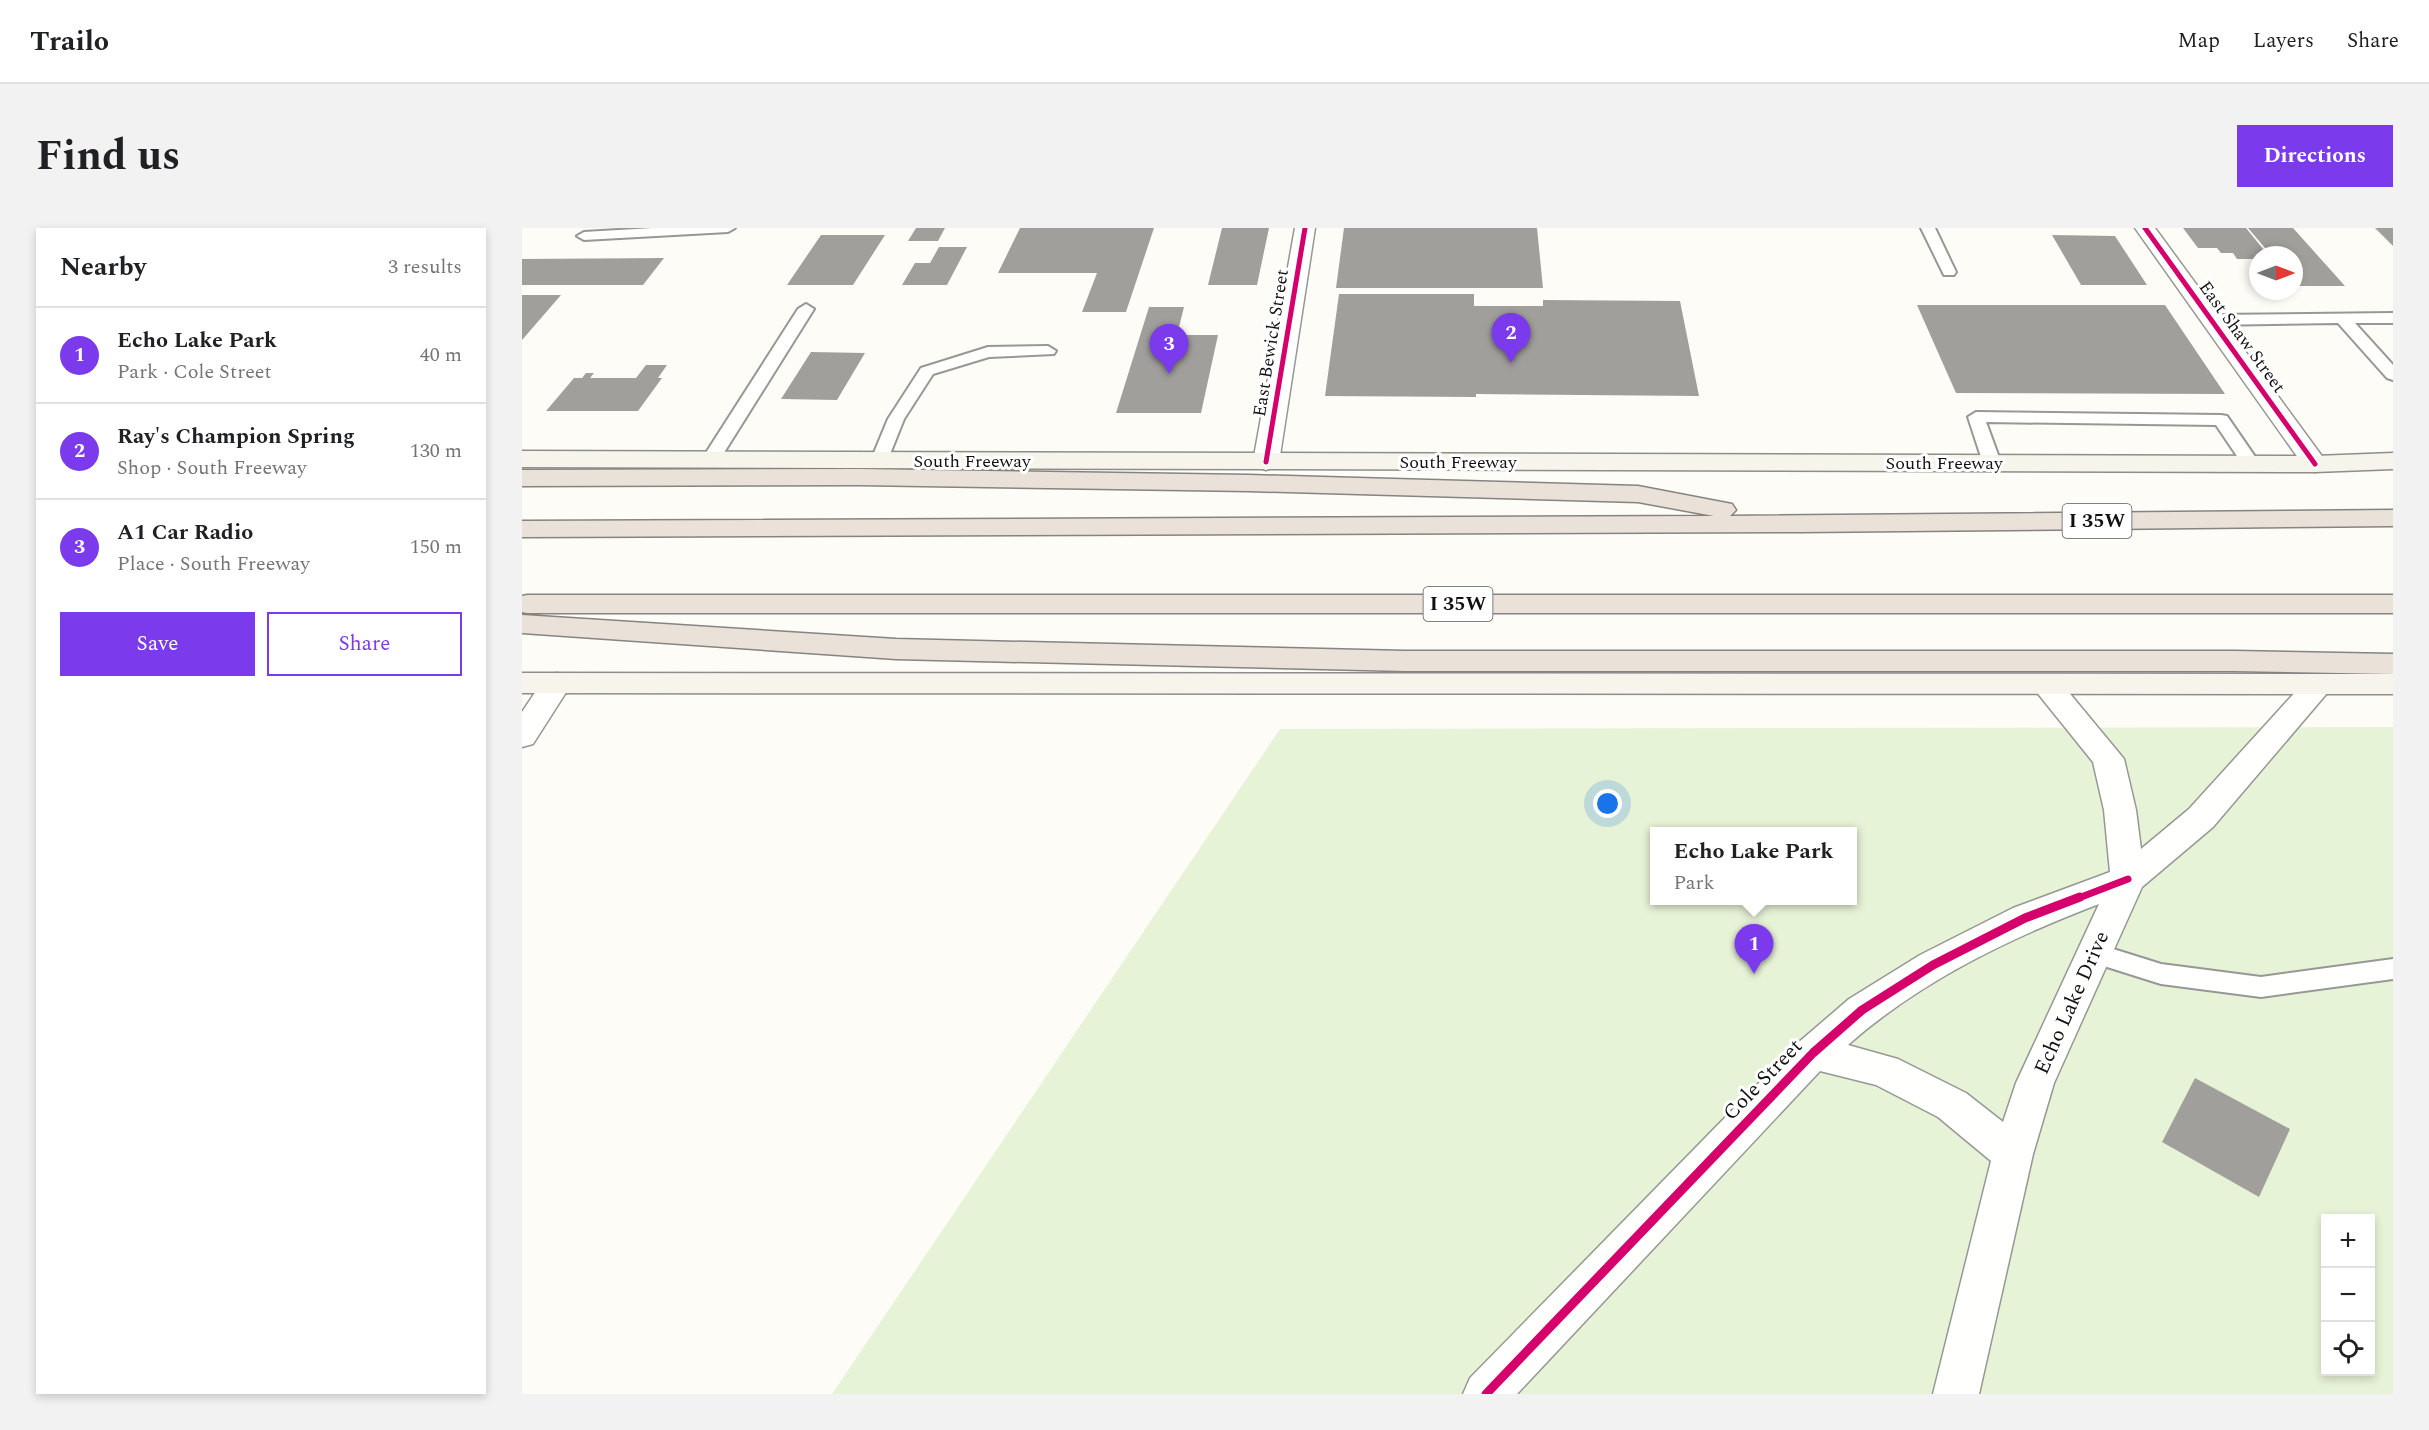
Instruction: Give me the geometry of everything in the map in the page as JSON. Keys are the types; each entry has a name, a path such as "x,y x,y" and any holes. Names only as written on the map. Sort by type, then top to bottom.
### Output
{"highway":[{"path":"522,478 969,478 1626,494 1801,524"},
{"name":"I 35W","path":"522,529 1801,524 2393,518"},
{"name":"I 35W","path":"522,604 2393,604"},
{"path":"522,624 896,649 1405,661 2234,661 2393,664"}],"main road":[{"name":"South Freeway","path":"522,459 2251,464 2393,461"},
{"path":"522,683 2393,684"}],"street":[{"name":"East Bewick Street","path":"1266,462 1305,228"},
{"name":"East Shaw Street","path":"2145,228 2315,464"},
{"path":"522,736 556,683"},
{"path":"2046,685 2108,759 2120,810 2128,879"},
{"name":"Echo Lake Drive","path":"1956,1394 2013,1154 2035,1083 2128,879 2201,818 2319,685"},
{"name":"Cole Street","path":"1486,1394 1814,1053 1862,1010 1933,965 2025,918 2128,879"},
{"path":"1814,1053 1884,1071 1952,1105 2013,1154"}],"lane":[{"path":"584,236 728,228"},
{"path":"1928,228 1949,272"},
{"path":"711,459 806,309"},
{"path":"2211,320 2393,318"},
{"path":"2343,319 2393,375"},
{"path":"880,460 896,419 927,371 988,352 1048,351"},
{"path":"1992,463 1976,417 2221,420 2251,464"},
{"path":"2094,953 2161,974 2261,987 2393,969"}],"green space":[{"path":"2393,727 2393,1394 832,1394 1280,729"}],"building":[{"path":"916,228 945,228 938,241 908,241"},
{"path":"1020,228 1154,228 1126,312 1082,312 1097,273 998,273"},
{"path":"1222,228 1269,228 1257,285 1208,285"},
{"path":"1344,228 1537,228 1543,288 1336,288"},
{"path":"2183,228 2246,228 2261,246 2249,246 2249,259 2237,259 2233,253 2221,253 2217,248 2198,248"},
{"path":"2248,228 2293,228 2345,286 2303,286 2303,246 2263,246"},
{"path":"2375,228 2393,228 2393,246"},
{"path":"821,235 885,235 853,285 787,285"},
{"path":"2052,235 2115,236 2147,285 2081,285"},
{"path":"939,247 967,247 947,285 902,285 915,263 930,263"},
{"path":"664,258 643,285 522,285 522,259"},
{"path":"1339,294 1474,294 1474,306 1543,306 1543,300 1680,301 1699,396 1476,394 1476,397 1325,396"},
{"path":"522,295 561,295 522,340"},
{"path":"1917,305 2165,305 2225,394 1956,393"},
{"path":"1149,307 1184,307 1177,335 1218,335 1201,413 1116,413"},
{"path":"811,352 865,353 837,400 781,399"},
{"path":"646,365 667,365 658,378 662,378 638,411 546,411 574,378 582,378 586,373 594,373 590,378 636,378"},
{"path":"2195,1078 2290,1129 2259,1197 2162,1142"}],"cycle path":[{"path":"1266,462 1305,228"},
{"path":"2145,228 2315,464"},
{"path":"1486,1394 1813,1053 1862,1010 1933,965 2025,918 2128,879"}],"place":[{"name":"Ray's Champion Spring","path":"1511,363"},
{"name":"A1 Car Radio","path":"1169,374"},
{"name":"Echo Lake Park","path":"1754,974"}]}
